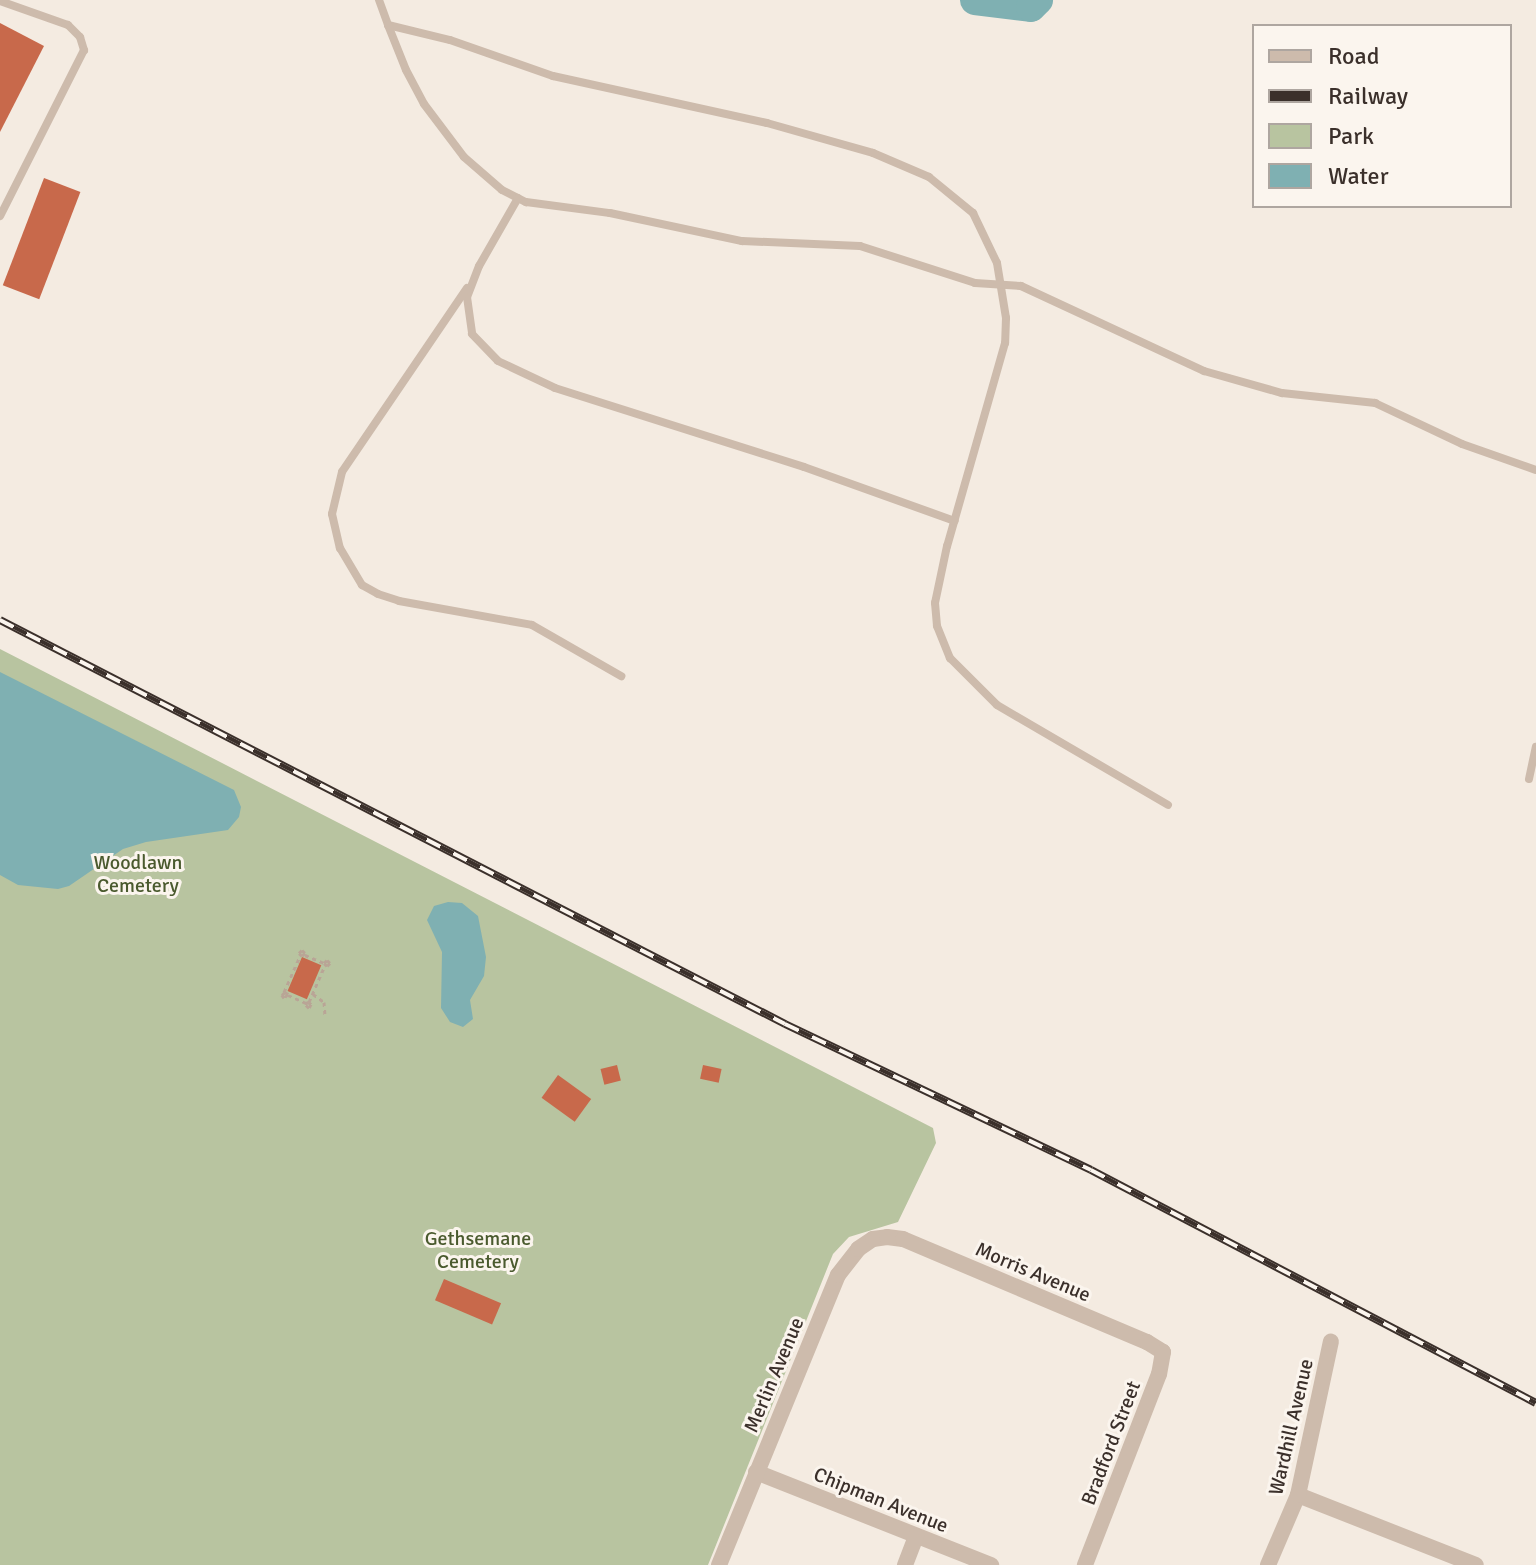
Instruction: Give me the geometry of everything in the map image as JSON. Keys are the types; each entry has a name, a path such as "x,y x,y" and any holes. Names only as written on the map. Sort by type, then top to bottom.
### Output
{"street":[{"name":"Merlin Avenue","path":"719,1565 838,1275 858,1249 873,1239 903,1239"},
{"name":"Morris Avenue","path":"903,1239 1147,1342"},
{"name":"Wardhill Avenue","path":"1268,1565 1298,1495 1331,1341"},
{"name":"Bradford Street","path":"1085,1565 1164,1362 1163,1352 1147,1342"},
{"name":"Chipman Avenue","path":"756,1472 991,1565"},
{"path":"1298,1495 1476,1565"},
{"path":"905,1565 916,1536"}],"lane":[{"path":"379,0 406,70 424,104 464,157 486,179 518,198 742,241 860,246 962,280 1021,286 1204,371 1282,393 1375,403 1462,444 1536,470"},
{"path":"0,1 68,25 80,37 84,50 0,216"},
{"path":"388,25 450,40 553,76 804,132 901,163 929,177 973,213 997,263 1006,318 1005,343 935,603 937,626 950,658 997,705 1168,805"},
{"path":"518,198 471,283 342,472 332,514 340,548 352,574 362,585 378,594 399,601 532,625 621,676"},
{"path":"471,283 467,315 472,334 498,361 523,375 804,467 955,521"},
{"path":"1529,779 1536,747"}],"path":[{"path":"302,955 324,964 313,994 308,1003 286,994 302,955"},
{"path":"313,994 324,1002 325,1016"}],"green space":[{"name":"Gethsemane Cemetery","path":"0,649 933,1128 936,1143 898,1222 849,1237 833,1254 708,1565 0,1565"}],"water":[{"path":"0,672 234,790 241,807 239,817 228,830 146,842 123,849 69,886 58,889 18,885 0,875"},
{"path":"448,902 462,903 478,916 486,957 484,976 470,1000 473,1019 463,1027 450,1022 441,1008 442,952 427,920 434,906"}],"building":[{"path":"0,23 44,46 0,132"},
{"path":"44,178 80,192 39,299 3,285"},
{"path":"302,957 321,965 307,999 288,991"},
{"path":"617,1065 621,1081 604,1085 601,1069"},
{"path":"703,1065 722,1069 719,1083 700,1079"},
{"path":"558,1075 591,1099 575,1122 542,1098"},
{"path":"444,1279 501,1303 492,1324 435,1300"}],"waterway":[{"path":"975,0 1031,7 1038,0"}],"railway":[{"path":"0,620 785,1024 1091,1170 1536,1403"}],"park label":[{"name":"Woodlawn Cemetery","path":"138,874"}]}
